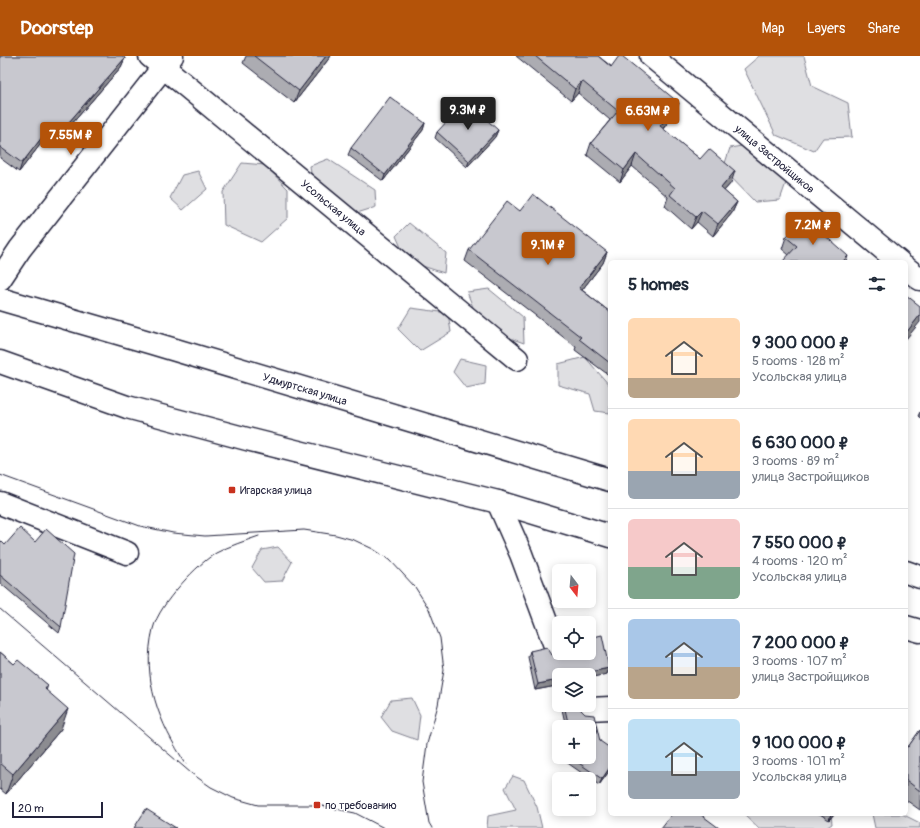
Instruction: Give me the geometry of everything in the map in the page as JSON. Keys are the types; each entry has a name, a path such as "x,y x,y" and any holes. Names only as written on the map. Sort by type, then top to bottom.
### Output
{"main road":[{"name":"улица Застройщиков","path":"651,56 897,260"},
{"path":"0,279 20,249 162,59"},
{"name":"Усольская улица","path":"162,59 517,359"},
{"path":"908,270 920,279"},
{"name":"Удмуртская улица","path":"0,299 608,479"},
{"path":"0,362 127,407 247,439 498,502 608,535"},
{"path":"498,502 521,554 552,638"},
{"path":"0,503 127,554"},
{"path":"908,573 920,577"},
{"path":"908,628 920,631"}],"shaded area":[{"path":"759,56 804,56 812,86 848,103 852,137 823,138 814,151 776,135 744,69"},
{"path":"747,145 787,180 780,200 755,202 723,169 730,148"},
{"path":"328,159 375,190 376,207 357,213 312,181 310,166"},
{"path":"242,163 265,165 288,189 288,218 261,242 224,225 223,192"},
{"path":"198,171 207,189 183,210 170,198 182,175"},
{"path":"409,223 446,253 444,273 407,261 396,236"},
{"path":"489,289 523,317 524,343 504,336 478,320 467,292"},
{"path":"411,308 448,313 451,332 420,351 398,329"},
{"path":"585,357 608,384 608,413 595,411 590,394 558,385 558,364"},
{"path":"460,359 486,365 485,384 466,388 453,372"},
{"path":"278,547 292,562 282,581 264,582 252,568 262,550"},
{"path":"412,698 420,715 417,740 392,731 381,717 391,700"},
{"path":"513,776 524,780 537,807 542,828 487,828 488,816 516,810 505,788"},
{"path":"746,816 831,816 832,824 826,828 759,828"},
{"path":"872,816 906,816 920,823 920,828 875,828"}],"building":[{"path":"0,56 122,56 125,58 54,139 46,132 22,163 0,147"},
{"path":"254,56 326,56 299,91"},
{"path":"535,56 598,56 611,67 619,56 622,56 679,103 660,126 700,159 709,149 735,171 721,188 737,202 718,224 702,211 696,217 670,195 675,188 636,154 624,170 591,143 618,111 582,81 575,89"},
{"path":"390,97 425,123 385,175 351,148"},
{"path":"466,101 498,130 469,161 437,132"},
{"path":"533,194 607,252 579,288 608,310 608,361 579,339 581,337 469,250 507,201 520,211"},
{"path":"804,217 848,256 844,260 784,260 797,246 786,237"},
{"path":"908,297 920,306 920,315 908,330"},
{"path":"20,528 35,542 46,529 74,554 61,627 0,575 0,540 5,545"},
{"path":"602,635 608,668 596,671 596,668 552,668 552,681 538,684 530,651 547,647 552,655 552,660 596,660 596,636"},
{"path":"0,652 14,664 18,660 48,685 45,689 68,709 13,774 0,763"},
{"path":"566,712 583,712 585,714 594,715 595,720 567,720"},
{"path":"596,724 600,741 608,747 608,770 602,779 596,775 596,772 592,772 580,764 596,764"},
{"path":"920,730 920,791 908,782 908,747"},
{"path":"146,809 176,828 134,828"},
{"path":"670,816 703,816 719,828 661,828"}],"tram line":[{"path":"0,475 140,526 173,533 205,536 304,530 336,535 354,540 373,549 390,560 415,587 429,609 440,638 444,670 438,705 427,744 422,782 429,823 432,828"},
{"path":"186,764 168,733 155,700 149,665 153,629 160,613 171,597 201,564 221,550 259,536"},
{"path":"0,609 191,773 211,787 233,798 258,805 317,805 355,813 384,828"}],"place":[{"name":"Игарская улица","path":"232,490"},
{"name":"по требованию","path":"317,805"}]}
